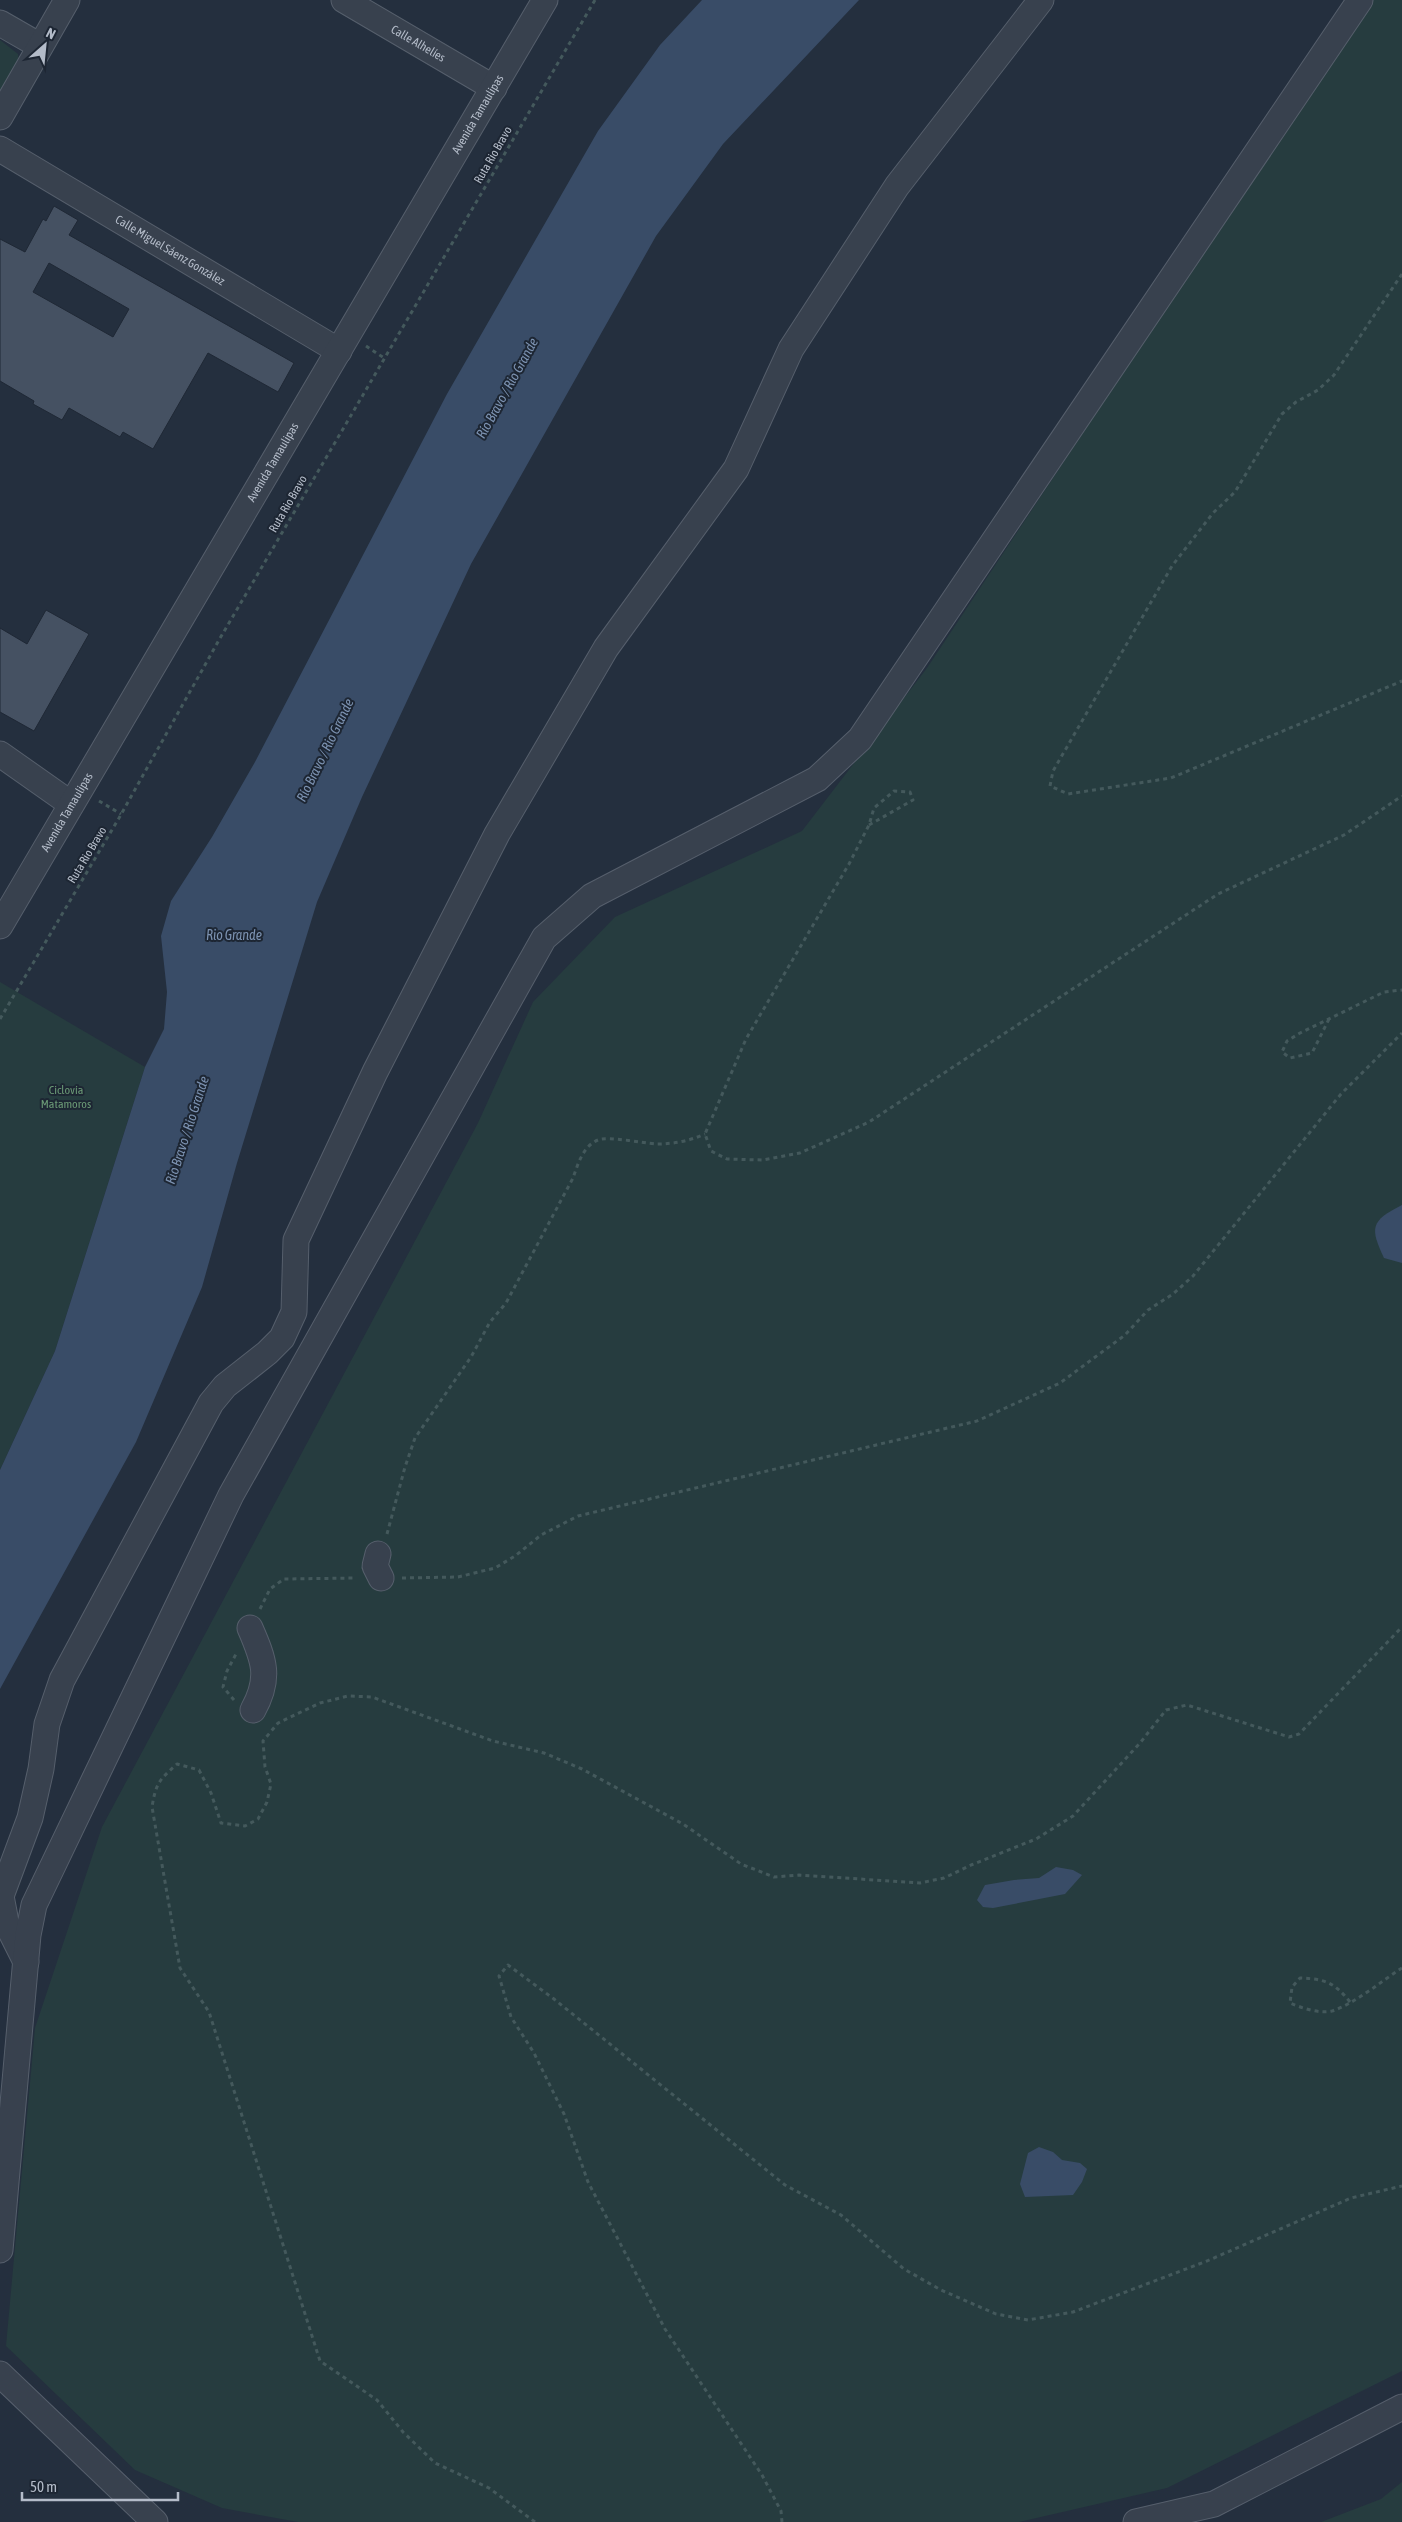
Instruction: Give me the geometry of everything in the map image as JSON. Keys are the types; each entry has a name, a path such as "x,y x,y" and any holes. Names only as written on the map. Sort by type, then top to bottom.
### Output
{"street":[{"path":"0,117 67,0"},
{"name":"Calle Alhelíes","path":"344,0 494,88"},
{"name":"Avenida Tamaulipas","path":"0,926 545,0"},
{"path":"26,1962 6,1922 1,1896 30,1818 41,1769 46,1724 62,1680 211,1403 226,1386 267,1353 282,1338 294,1312 296,1240 375,1072 497,834 606,648 736,469 791,349 897,186 1041,0"},
{"path":"0,2250 26,1962 34,1905 230,1495 544,938 592,896 817,779 860,739 1360,0"},
{"path":"0,23 40,46"},
{"name":"Calle Miguel Sáenz González","path":"0,149 339,351"},
{"path":"0,754 71,804"},
{"path":"378,1554 375,1566 376,1572 381,1578"},
{"path":"250,1628 261,1653 265,1674 262,1694 253,1710"},
{"path":"0,2374 155,2522"},
{"path":"1136,2522 1214,2504 1402,2406"}],"path":[{"name":"Ruta Rio Bravo","path":"0,1019 119,818 224,632 594,0"},
{"path":"1402,274 1334,375 1318,390 1296,402 1282,414 1235,492 1212,513 1172,566 1053,771 1050,786 1068,794 1171,778 1402,681"},
{"path":"869,825 913,800 910,792 894,791 874,808 869,825 849,864 746,1039 705,1134 711,1151 727,1159 763,1160 800,1153 869,1122 1218,894 1344,835 1402,796"},
{"path":"1329,1019 1312,1053 1290,1058 1282,1052 1287,1042 1329,1019 1384,992 1402,990"},
{"path":"270,1734 253,1710 230,1698 223,1687 226,1672 270,1589 284,1579 458,1577 495,1568 515,1556 540,1535 578,1516 977,1421 1060,1383 1125,1335 1148,1310 1173,1294 1192,1276 1341,1094 1402,1033"},
{"path":"349,1578 363,1570 378,1554 386,1539 404,1467 415,1438 471,1357 490,1322 506,1303 573,1178 581,1156 590,1145 599,1139 671,1143 705,1134"},
{"path":"535,2522 489,2488 436,2463 403,2432 377,2400 320,2361 209,2012 180,1968 152,1807 155,1786 177,1764 199,1770 211,1793 221,1822 245,1826 258,1819 267,1802 270,1784 265,1767 263,1742 278,1724 320,1704 348,1696 372,1697 493,1741 544,1753 582,1769 683,1824 741,1864 774,1877 799,1875 920,1883 944,1878 971,1864 1036,1839 1073,1816 1140,1743 1166,1710 1187,1705 1289,1737 1299,1734 1402,1627"},
{"path":"782,2522 781,2511 762,2475 665,2329 588,2182 564,2114 534,2053 511,2017 499,1976 508,1965 554,1999 785,2185 840,2215 904,2269 941,2290 996,2314 1028,2320 1073,2312 1207,2261 1351,2198 1402,2186"},
{"path":"1350,2002 1341,1990 1322,1979 1300,1978 1292,1987 1290,2003 1306,2009 1330,2011 1350,2002 1402,1968"}],"green space":[{"path":"1370,0 1402,0 1402,2371 1167,2488 1019,2522 298,2522 222,2508 135,2470 6,2346 35,2028 102,1827 478,1123 533,1002 615,917 802,831 927,668"},
{"path":"0,40 18,54 19,64 0,98"},
{"name":"Ciclovía Matamoros","path":"0,982 145,1067 55,1351 0,1470"},
{"path":"1402,2482 1402,2522 1321,2522 1381,2499"}],"water":[{"name":"Rio Grande","path":"702,0 859,0 723,144 656,236 471,564 362,797 317,902 237,1163 202,1287 136,1442 0,1689 0,1470 55,1351 145,1067 164,1029 167,992 161,936 171,901 212,837 255,762 447,394 598,131 660,45"},
{"path":"1402,1205 1402,1263 1384,1258 1375,1232 1376,1226 1384,1216"},
{"path":"1056,1867 1073,1870 1082,1875 1065,1894 993,1908 983,1907 977,1900 985,1885 1039,1878"},
{"path":"1039,2147 1053,2152 1062,2160 1080,2163 1087,2169 1082,2182 1073,2195 1025,2197 1020,2184 1028,2153"}],"building":[{"path":"54,206 78,220 69,235 294,363 278,392 208,353 153,449 123,432 120,437 69,408 62,420 33,404 34,401 0,381 0,239 25,252 43,219 46,221","holes":["49,263 129,309 113,337 33,292"]},
{"path":"46,610 89,634 34,731 0,712 0,628 27,644"}],"water label":[{"name":"Río Bravo / Rio Grande","path":"507,388"},
{"name":"Río Bravo / Rio Grande","path":"325,750"},
{"name":"Río Bravo / Rio Grande","path":"187,1130"}]}
